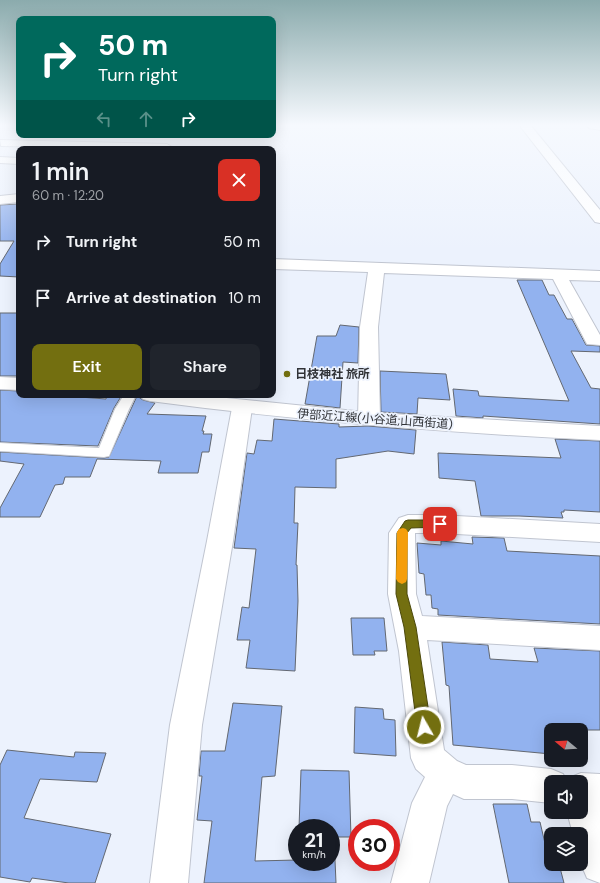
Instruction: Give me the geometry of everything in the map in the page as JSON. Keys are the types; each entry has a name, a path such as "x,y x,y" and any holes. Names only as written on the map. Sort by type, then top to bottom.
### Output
{"street":[{"path":"558,167 600,219"},
{"path":"0,200 16,198"},
{"path":"276,264 600,276"},
{"path":"369,419 369,327 376,273 373,267"},
{"path":"558,274 598,345"},
{"path":"0,383 16,384"},
{"name":"伊部近江線(小谷道;山西街道)","path":"171,398 242,408 369,419 600,433"},
{"path":"169,883 186,725 216,564 242,408"},
{"path":"544,785 512,782 464,782 444,773 428,758 410,627 402,594 402,533 408,524 440,524 600,533"},
{"path":"410,627 600,638"},
{"path":"410,883 430,803 444,773"},
{"path":"588,790 600,791"},
{"path":"587,819 600,865"}],"lane":[{"path":"0,447 104,454 122,409 128,398"}],"building":[{"path":"16,204 16,277 0,276 0,264 14,241 0,241 0,205"},
{"path":"517,280 542,280 549,295 554,295 567,319 572,319 586,345 600,346 600,352 571,351 591,388 600,389 600,424 483,416 483,418 456,416 453,389 478,391 479,396 569,401"},
{"path":"0,313 16,313 16,376 0,376"},
{"path":"340,325 359,327 358,363 343,362 340,408 305,404 317,336 336,336"},
{"path":"380,371 446,374 450,400 418,398 417,414 381,412"},
{"path":"0,390 16,391 16,398 120,398 114,408 98,446 0,442"},
{"path":"136,398 155,403 147,414 206,416 202,431 204,431 203,434 212,434 209,452 202,452 198,473 158,473 161,461 97,459 90,477 65,477 63,484 55,485 40,517 0,517 0,508 24,464 0,461 0,452 104,458 109,457"},
{"path":"274,419 339,424 339,427 368,426 416,430 414,454 388,451 336,459 336,488 295,487 294,523 298,523 296,565 298,601 295,671 246,668 250,640 237,640 242,607 249,608 256,549 234,548 247,453 254,454 257,440 272,441"},
{"path":"555,439 600,441 600,512 564,510 564,512 561,512 563,518 481,516 475,481 439,478 438,453 561,458"},
{"path":"472,537 504,538 507,551 600,556 600,624 438,615 438,609 432,608 431,595 426,595 424,574 419,573 417,543 441,545 441,541 473,544"},
{"path":"351,618 384,618 387,651 374,651 375,655 353,655"},
{"path":"442,642 488,645 490,659 538,662 534,648 600,651 600,730 588,730 588,723 544,723 544,753 453,745 449,686 446,685"},
{"path":"233,703 282,706 275,776 262,777 255,861 288,860 288,871 335,871 336,883 204,883 212,821 197,820 202,776 199,776 201,751 225,751"},
{"path":"355,707 383,709 384,719 395,720 396,756 354,753"},
{"path":"7,750 74,757 75,752 106,753 97,782 40,779 24,818 111,834 95,883 69,883 32,878 30,882 0,877 0,765"},
{"path":"301,770 349,771 350,819 348,819 348,837 340,837 340,819 299,819"},
{"path":"493,804 527,804 531,822 540,822 544,839 544,871 561,871 564,883 509,883"}],"slow traffic":[{"path":"402,579 403,532"}],"place":[{"name":"日枝神社 旅所","path":"287,374"}],"route":[{"path":"424,727 414,651 402,594 402,533 408,524 440,524"}]}
